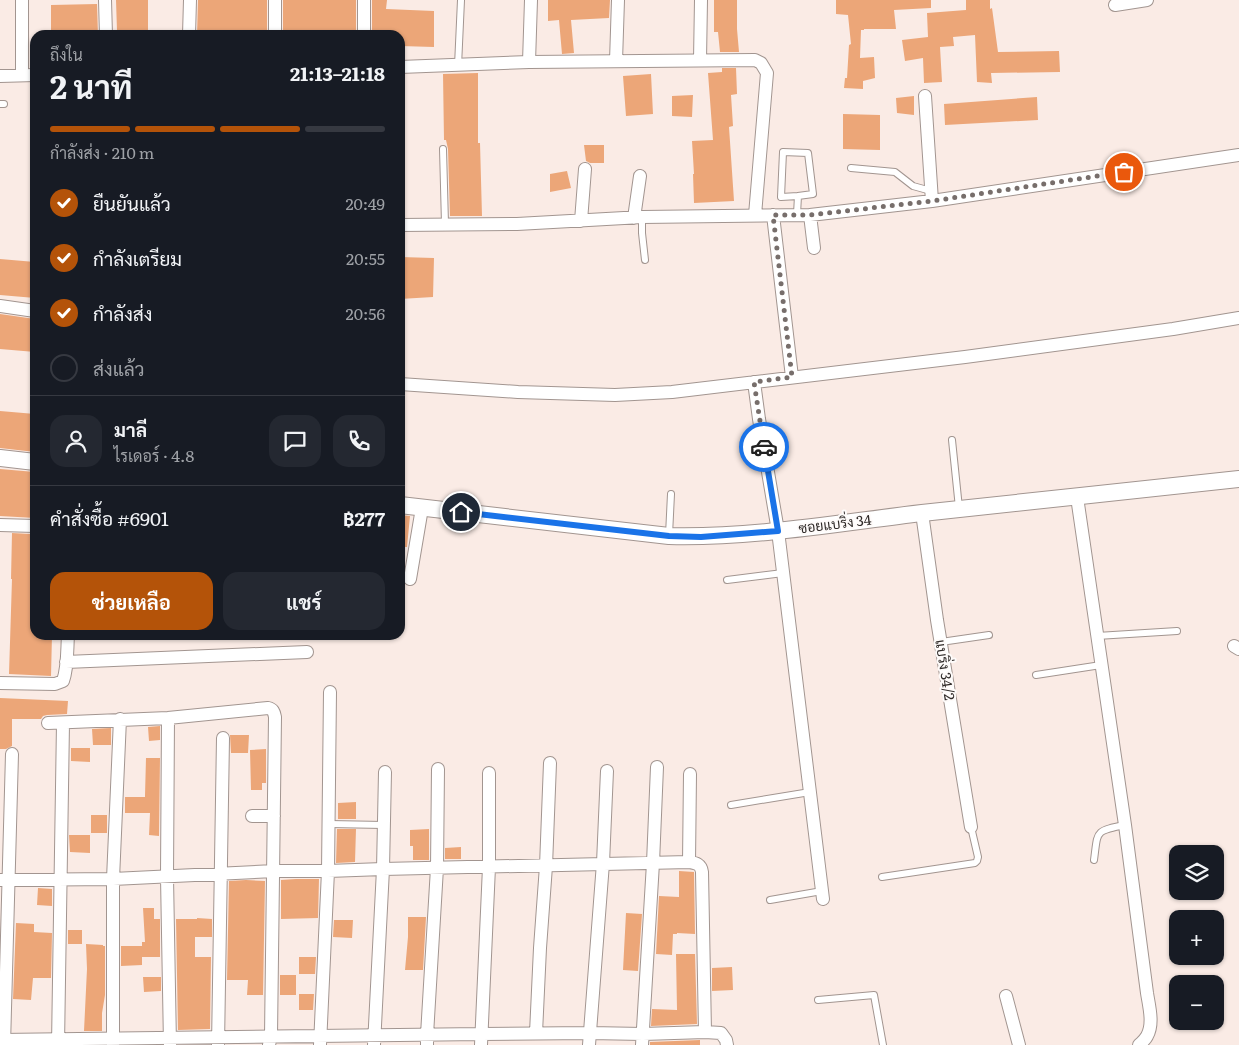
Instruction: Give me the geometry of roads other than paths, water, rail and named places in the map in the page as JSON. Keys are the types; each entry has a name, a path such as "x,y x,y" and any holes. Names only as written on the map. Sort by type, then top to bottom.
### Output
{"street":[{"path":"22,0 22,75"},
{"path":"105,0 106,30"},
{"path":"189,30 190,0"},
{"path":"275,0 275,30"},
{"path":"364,0 364,30"},
{"path":"529,62 531,0"},
{"path":"616,62 618,0"},
{"path":"700,60 701,0"},
{"path":"1115,5 1147,0"},
{"path":"405,67 529,62 755,60 761,63 767,73 755,215"},
{"path":"0,76 30,75"},
{"path":"924,96 931,196"},
{"path":"405,224 518,224 638,218 810,215 931,196 1239,155"},
{"path":"582,220 585,169"},
{"path":"638,218 640,176"},
{"path":"773,215 792,377"},
{"path":"810,215 814,248"},
{"path":"0,306 30,310"},
{"path":"405,384 518,392 615,395 672,392 975,355 1173,329 1239,318"},
{"path":"754,382 778,531 823,895"},
{"path":"0,458 30,461"},
{"name":"ซอยแบริ่ง 34","path":"405,506 669,536 701,537 778,531 922,513 1239,479"},
{"path":"1077,497 1125,825 1150,1016 1150,1029 1146,1038 1139,1045"},
{"path":"410,579 422,508"},
{"name":"แบริ่ง 34/2","path":"922,513 971,827"},
{"path":"0,525 30,526"},
{"path":"0,683 60,683 65,676 68,640"},
{"path":"66,662 307,652"},
{"path":"320,1040 328,872 330,692"},
{"path":"48,723 168,718 271,708 274,711 274,872 270,1041"},
{"path":"168,718 167,877 170,1042"},
{"path":"113,1042 113,879 120,719"},
{"path":"58,1042 63,723"},
{"path":"218,1041 223,738"},
{"path":"12,754 4,880 3,1042 427,1040 534,1037 642,1040 684,1039 705,1032 721,1033 727,1045"},
{"path":"534,1037 546,866 550,763"},
{"path":"642,1040 657,768"},
{"path":"427,1040 437,868 438,769"},
{"path":"589,1039 604,863 607,771"},
{"path":"374,1040 383,869 385,772"},
{"path":"481,1039 489,867 490,773"},
{"path":"688,862 690,774"},
{"path":"252,816 274,816"},
{"path":"4,880 113,879 274,872 604,863 688,862 699,864 702,868 705,1032"},
{"path":"1006,996 1019,1045"}],"lane":[{"path":"458,66 461,0"},
{"path":"443,149 445,224"},
{"path":"783,152 808,153 814,194 798,196 781,197 783,152"},
{"path":"851,168 895,172 913,186 931,196"},
{"path":"797,214 798,196"},
{"path":"638,218 646,260"},
{"path":"952,440 959,509"},
{"path":"669,536 671,494"},
{"path":"727,580 783,573"},
{"path":"1097,636 1177,631"},
{"path":"941,642 989,635"},
{"path":"1036,675 1101,665"},
{"path":"731,805 810,792"},
{"path":"329,824 384,825"},
{"path":"1094,860 1098,836 1102,831 1125,825"},
{"path":"882,877 977,861 978,857 971,827"},
{"path":"770,900 823,895"},
{"path":"818,1000 874,995 883,1045"}]}
